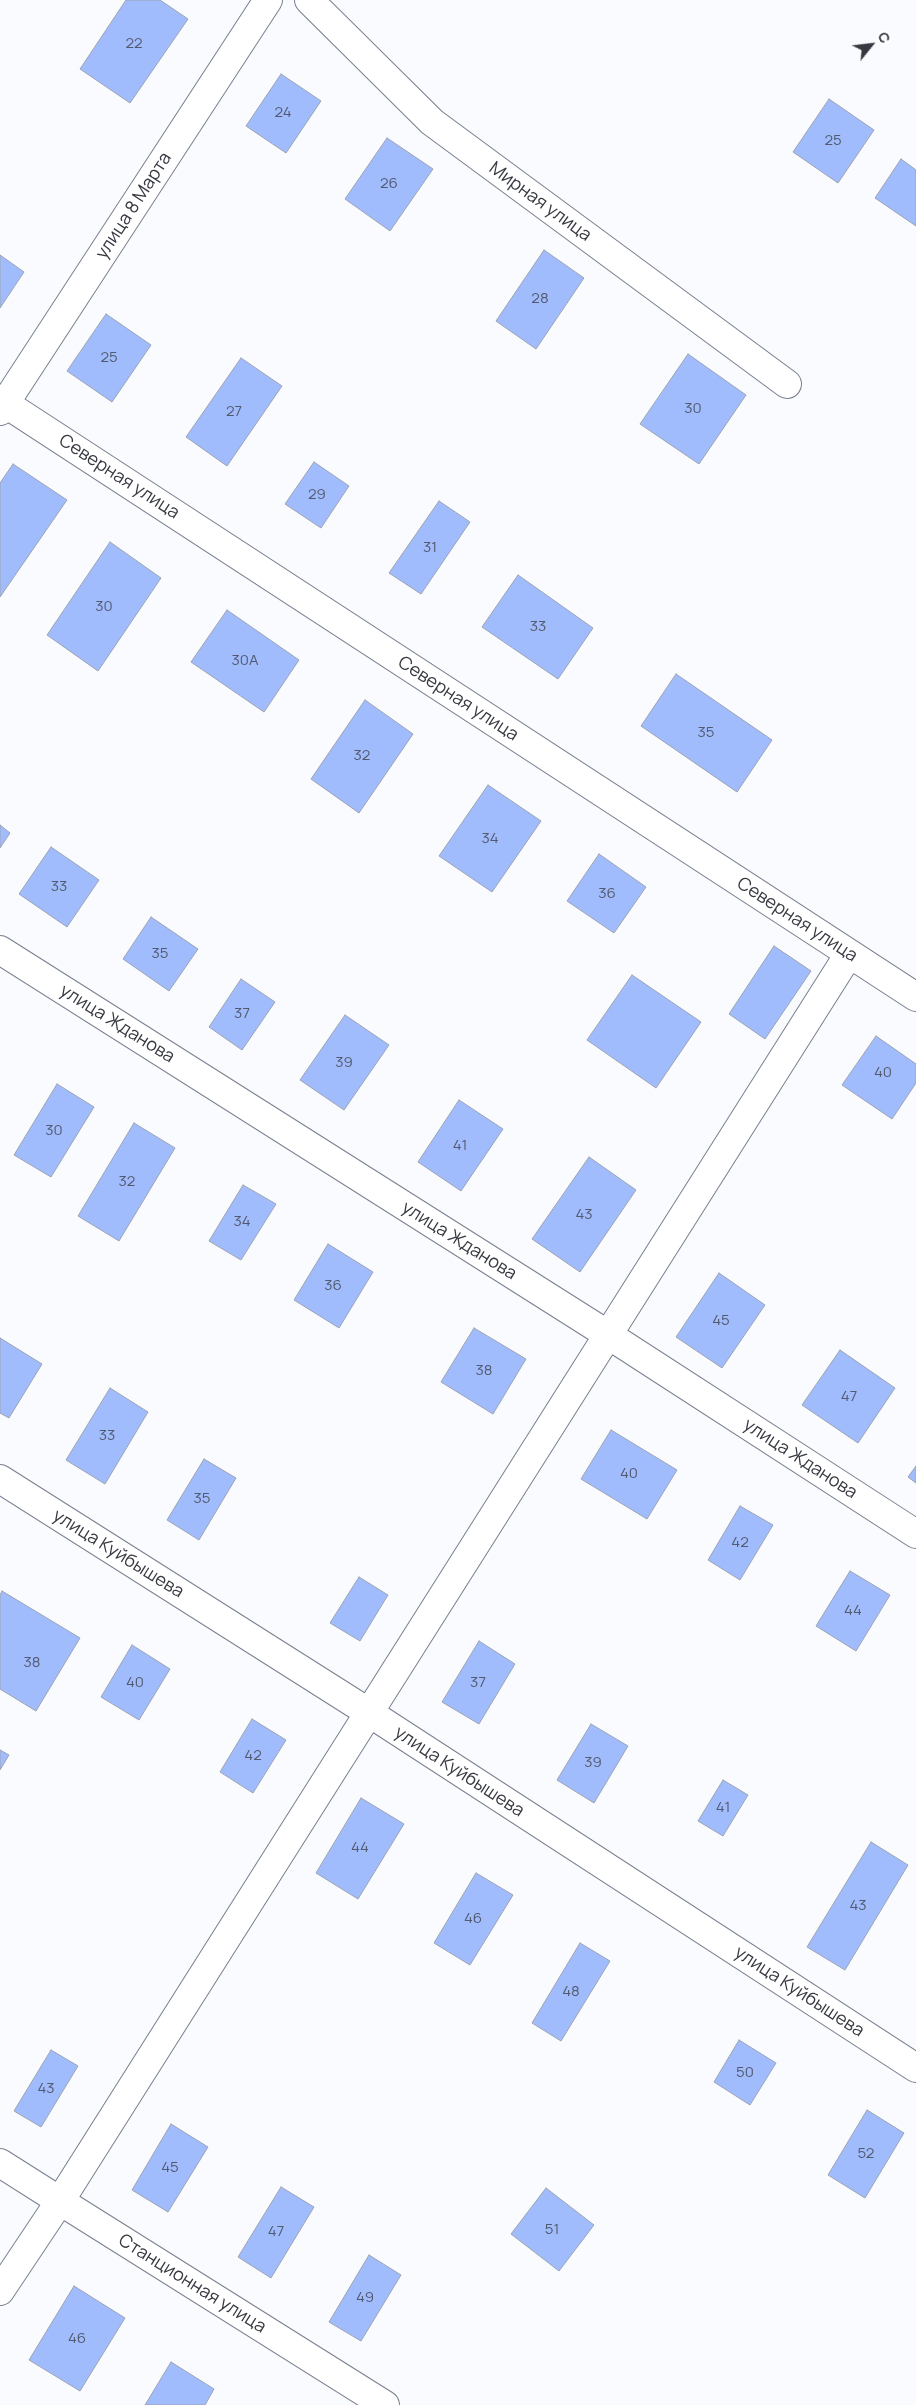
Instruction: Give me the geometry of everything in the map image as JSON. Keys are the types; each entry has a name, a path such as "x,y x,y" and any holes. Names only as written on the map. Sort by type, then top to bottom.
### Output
{"street":[{"name":"улица 8 Марта","path":"2,405 268,0"},
{"name":"Мирная улица","path":"309,0 432,122 787,384"},
{"name":"Северная улица","path":"2,405 916,997"},
{"name":"улица Жданова","path":"0,950 610,1336 916,1534"},
{"path":"0,2291 60,2200 368,1712 610,1336 849,954"},
{"name":"улица Куйбышева","path":"0,1479 368,1712 916,2068"},
{"name":"Станционная улица","path":"0,2163 385,2405"}],"building":[{"path":"126,0 160,0 188,19 130,103 80,69"},
{"path":"281,74 321,101 286,153 246,126"},
{"path":"829,99 874,130 838,183 793,152"},
{"path":"387,138 433,169 390,231 345,199"},
{"path":"901,159 916,170 916,226 875,198"},
{"path":"544,250 584,278 536,349 496,321"},
{"path":"0,255 24,272 0,308"},
{"path":"106,314 151,345 112,402 67,371"},
{"path":"688,354 746,395 699,464 640,424"},
{"path":"241,358 282,386 227,466 186,437"},
{"path":"314,462 349,486 321,528 285,504"},
{"path":"13,464 67,500 0,597 0,483"},
{"path":"439,501 470,522 421,594 389,573"},
{"path":"110,542 161,578 98,671 47,635"},
{"path":"518,575 593,628 558,679 482,627"},
{"path":"227,610 299,660 264,712 191,662"},
{"path":"676,674 772,740 737,792 641,726"},
{"path":"365,700 413,734 359,813 311,779"},
{"path":"488,785 541,821 492,892 439,856"},
{"path":"0,825 10,833 0,848"},
{"path":"51,847 99,880 67,927 19,894"},
{"path":"599,854 646,887 614,933 567,901"},
{"path":"151,917 198,949 169,991 123,959"},
{"path":"774,946 811,971 765,1039 729,1014"},
{"path":"632,975 701,1022 656,1088 587,1040"},
{"path":"241,979 275,1002 242,1050 209,1027"},
{"path":"345,1015 389,1045 344,1110 300,1080"},
{"path":"876,1036 916,1064 916,1083 892,1119 842,1085"},
{"path":"57,1084 94,1107 51,1177 14,1155"},
{"path":"459,1100 503,1129 461,1191 418,1162"},
{"path":"134,1123 175,1148 119,1241 78,1216"},
{"path":"589,1157 636,1190 580,1272 532,1239"},
{"path":"243,1185 276,1204 241,1260 209,1241"},
{"path":"328,1244 373,1272 339,1328 294,1300"},
{"path":"719,1273 765,1305 722,1368 676,1337"},
{"path":"474,1328 526,1359 493,1414 441,1382"},
{"path":"0,1338 42,1364 9,1418 0,1413"},
{"path":"840,1350 895,1388 858,1443 802,1405"},
{"path":"110,1388 148,1412 105,1484 66,1460"},
{"path":"611,1430 677,1470 647,1519 581,1479"},
{"path":"204,1459 236,1478 199,1540 167,1520"},
{"path":"916,1466 916,1483 908,1477"},
{"path":"740,1506 773,1525 740,1580 708,1560"},
{"path":"850,1571 890,1595 856,1651 816,1626"},
{"path":"359,1577 388,1595 360,1641 330,1623"},
{"path":"2,1591 80,1638 36,1711 0,1689 0,1595"},
{"path":"479,1641 515,1664 479,1724 442,1702"},
{"path":"132,1645 170,1669 139,1720 101,1697"},
{"path":"252,1719 286,1740 253,1793 220,1772"},
{"path":"591,1724 628,1746 594,1803 557,1780"},
{"path":"0,1750 9,1755 0,1770"},
{"path":"723,1780 748,1795 723,1836 698,1821"},
{"path":"361,1798 404,1824 358,1899 316,1873"},
{"path":"871,1842 908,1865 845,1970 807,1947"},
{"path":"476,1873 513,1895 470,1965 434,1943"},
{"path":"580,1943 610,1961 561,2041 532,2023"},
{"path":"739,2040 776,2063 750,2105 714,2082"},
{"path":"51,2050 78,2066 41,2127 14,2111"},
{"path":"867,2110 904,2133 865,2198 828,2175"},
{"path":"171,2124 208,2147 168,2212 132,2190"},
{"path":"281,2187 314,2207 271,2278 238,2257"},
{"path":"546,2188 594,2225 559,2271 511,2234"},
{"path":"369,2255 401,2275 361,2341 329,2322"},
{"path":"74,2286 125,2318 80,2391 29,2360"},
{"path":"171,2362 214,2389 205,2405 145,2405"}]}
